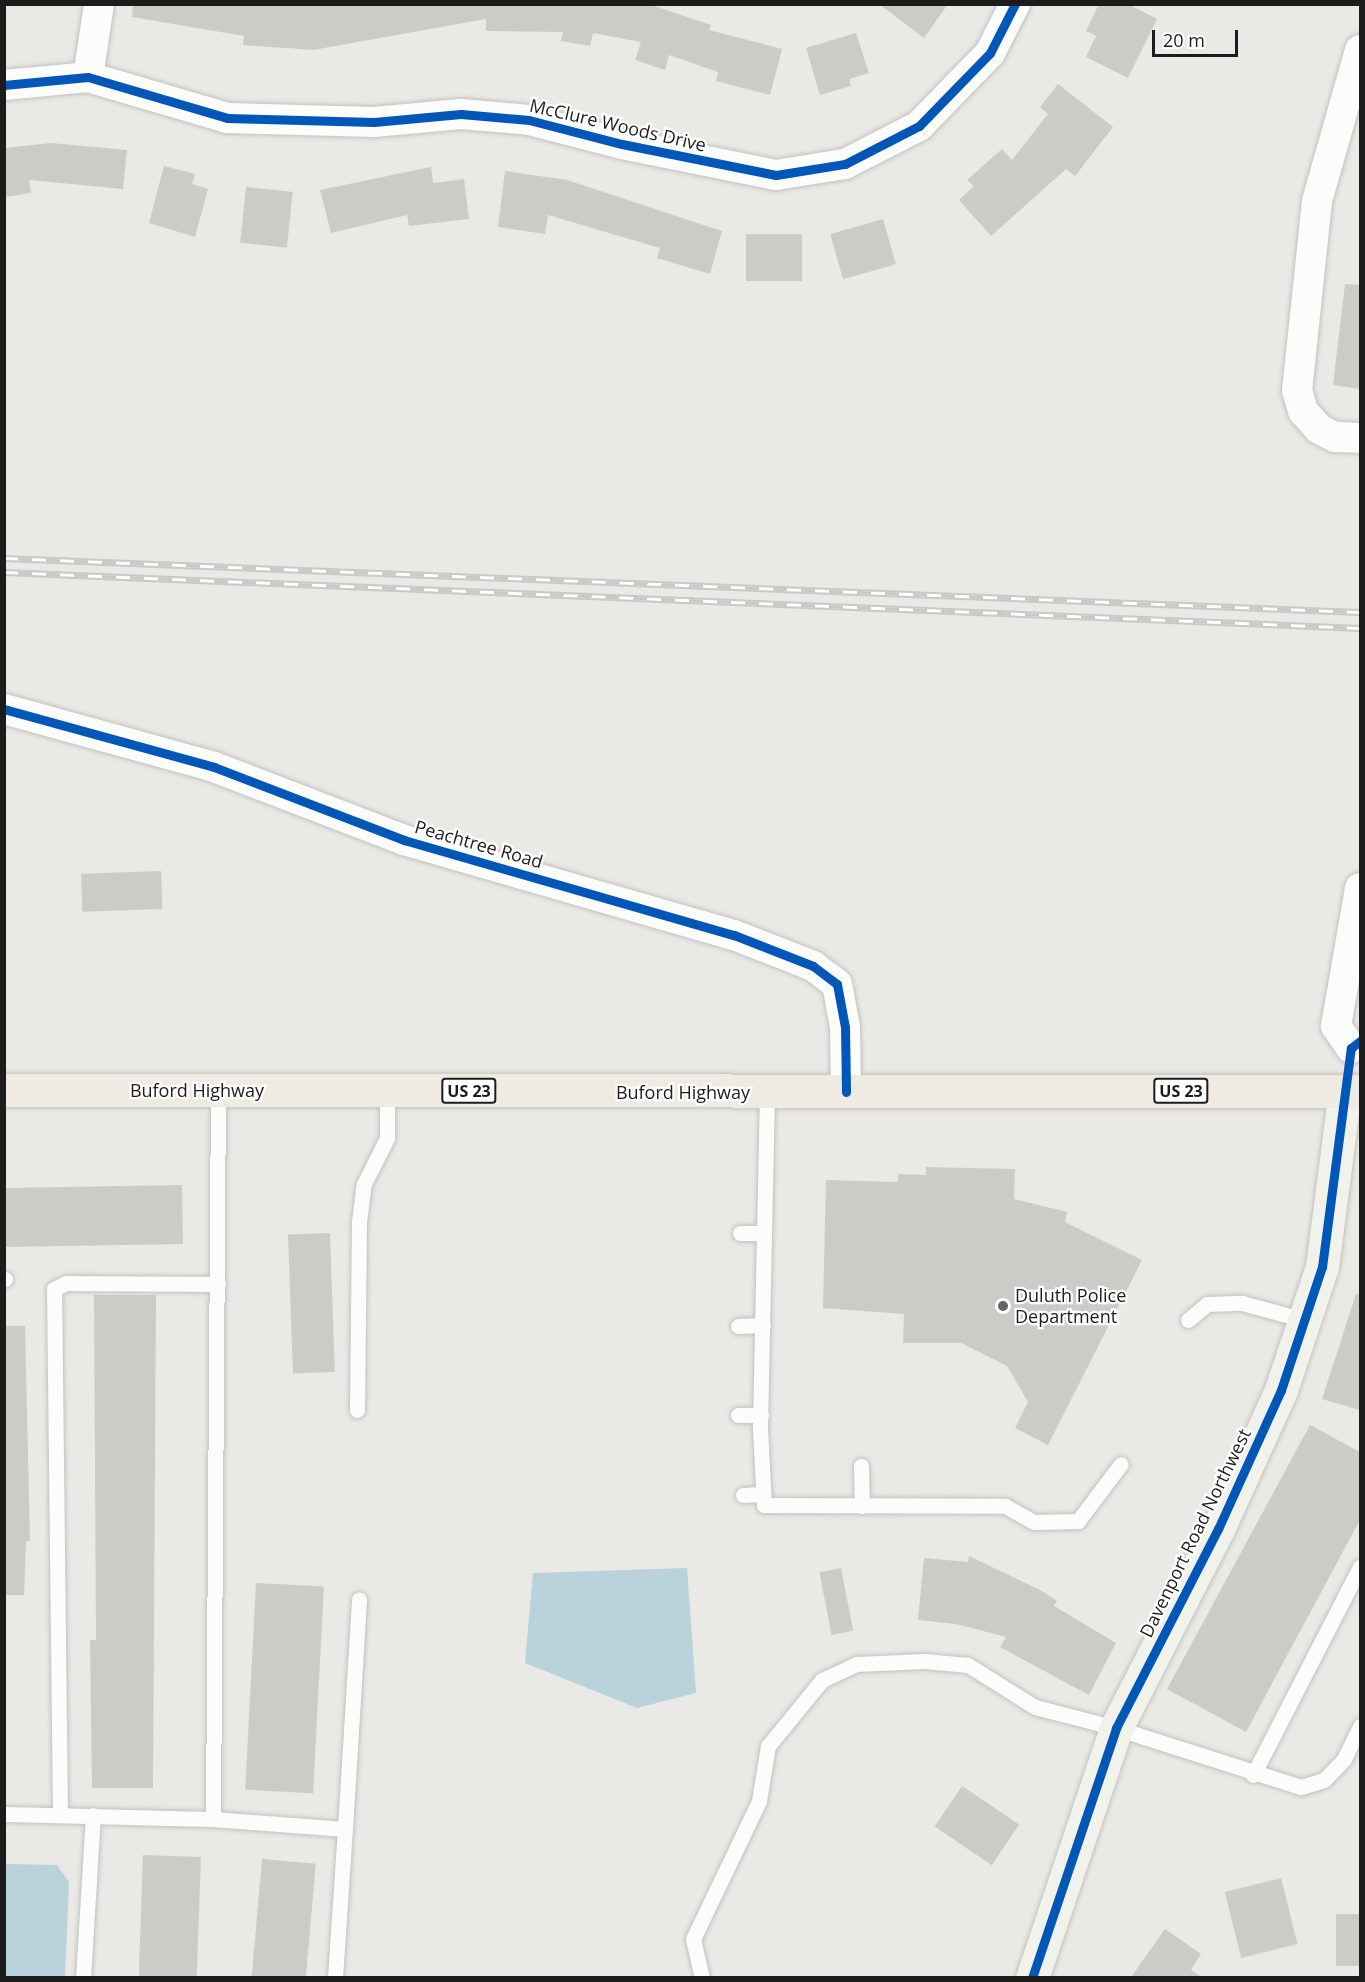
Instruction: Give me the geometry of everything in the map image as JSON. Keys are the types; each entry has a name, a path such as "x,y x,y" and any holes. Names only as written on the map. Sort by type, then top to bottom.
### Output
{"main road":[{"name":"Buford Highway","path":"4,1090 1353,1091"}],"street":[{"path":"88,77 99,4"},
{"name":"McClure Woods Drive","path":"4,85 88,77 227,118 374,122 461,114 529,120 622,144 776,175 845,164 919,126 990,53 1015,4"},
{"path":"1360,50 1317,201 1297,390 1303,411 1318,429 1335,437 1360,438"},
{"name":"Peachtree Road","path":"4,709 214,767 404,840 734,935 813,966 837,984 845,1027 846,1092"},
{"path":"1353,1091 1356,1044 1336,1026 1360,888"},
{"name":"Davenport Road Northwest","path":"1032,1977 1116,1728 1218,1528 1281,1390 1322,1268 1353,1091"}],"lane":[{"path":"213,1819 218,1090"},
{"path":"357,1410 359,1222 364,1184 387,1138 387,1091"},
{"path":"766,1092 760,1415 764,1505 1005,1506 1034,1522 1078,1521 1121,1464"},
{"path":"740,1233 764,1233"},
{"path":"60,1814 54,1289 66,1283 218,1284"},
{"path":"1188,1320 1207,1304 1242,1303 1305,1320"},
{"path":"738,1326 763,1325"},
{"path":"738,1415 760,1415"},
{"path":"861,1466 862,1506"},
{"path":"743,1495 763,1494"},
{"path":"1253,1775 1360,1567"},
{"path":"335,1977 359,1599"},
{"path":"702,1977 693,1940 759,1801 768,1746 822,1680 856,1664 925,1661 968,1665 1035,1707 1116,1728 1253,1775 1301,1787 1324,1780 1344,1759 1360,1726"},
{"path":"4,1814 213,1819 345,1828"},
{"path":"83,1977 93,1815"}],"water":[{"path":"687,1568 696,1693 637,1708 525,1663 533,1573"},
{"path":"5,1864 57,1865 69,1882 65,1977 5,1977"}],"building":[{"path":"133,4 649,4 711,25 709,30 782,49 770,95 716,81 718,72 669,55 665,70 635,60 641,42 593,33 590,46 561,41 563,32 486,31 486,19 313,50 243,45 244,36 132,17"},
{"path":"879,4 948,4 924,38"},
{"path":"1099,4 1128,4 1157,19 1128,78 1086,57 1096,36 1086,31"},
{"path":"856,33 869,73 849,79 851,86 820,95 806,48"},
{"path":"1058,84 1113,127 1075,176 1066,169 991,236 959,200 974,186 967,180 1002,149 1012,160 1048,114 1040,107"},
{"path":"51,143 127,150 123,189 29,180 31,193 4,197 4,148"},
{"path":"164,166 195,174 192,184 208,189 195,237 149,223"},
{"path":"431,167 433,183 464,179 469,219 409,226 407,215 331,233 320,190"},
{"path":"505,171 567,180 722,231 710,274 657,258 660,248 548,215 545,234 498,227"},
{"path":"246,187 293,192 287,248 240,243"},
{"path":"883,219 896,264 843,279 830,234"},
{"path":"746,234 802,234 802,281 746,281"},
{"path":"1345,284 1360,285 1360,389 1333,385"},
{"path":"161,871 162,909 82,912 81,874"},
{"name":"Duluth Police Department","path":"926,1167 1015,1169 1014,1199 1067,1212 1065,1222 1142,1260 1048,1445 1015,1428 1028,1402 1007,1366 961,1343 903,1343 904,1314 823,1308 826,1180 898,1182 898,1174 926,1175"},
{"path":"182,1185 183,1244 5,1247 4,1188"},
{"path":"330,1233 335,1372 293,1373 288,1234"},
{"path":"1356,1294 1360,1295 1360,1410 1322,1399"},
{"path":"94,1295 156,1295 153,1788 92,1788 90,1640 96,1640"},
{"path":"4,1326 25,1326 30,1541 26,1541 24,1595 4,1595"},
{"path":"1310,1425 1360,1452 1360,1520 1246,1732 1167,1689"},
{"path":"969,1556 1040,1590 1057,1601 1054,1606 1116,1643 1089,1695 1000,1647 1006,1637 956,1624 918,1620 924,1558 968,1562"},
{"path":"841,1568 853,1631 832,1635 819,1572"},
{"path":"256,1583 324,1587 313,1793 245,1790"},
{"path":"962,1786 1019,1825 992,1865 935,1827"},
{"path":"143,1855 201,1857 197,1978 139,1977"},
{"path":"262,1859 316,1864 306,1978 252,1977"},
{"path":"1281,1878 1297,1944 1241,1958 1225,1892"},
{"path":"1336,1914 1360,1914 1360,1966 1336,1966"},
{"path":"1165,1929 1201,1954 1191,1970 1202,1977 1131,1977"}],"railway":[{"path":"4,558 1360,612"},
{"path":"4,572 1360,628"}],"cycle path":[{"path":"4,85 88,77 227,118 374,122 461,114 529,120 622,144 776,175 845,164 919,126 990,53 1015,4"},
{"path":"4,709 214,767 404,840 734,935 813,966 837,984 845,1027 846,1092"},
{"path":"1032,1978 1116,1728 1218,1529 1281,1390 1322,1267 1351,1048 1360,1041"}],"place":[{"name":"Duluth Police Department","path":"1003,1306"}]}
